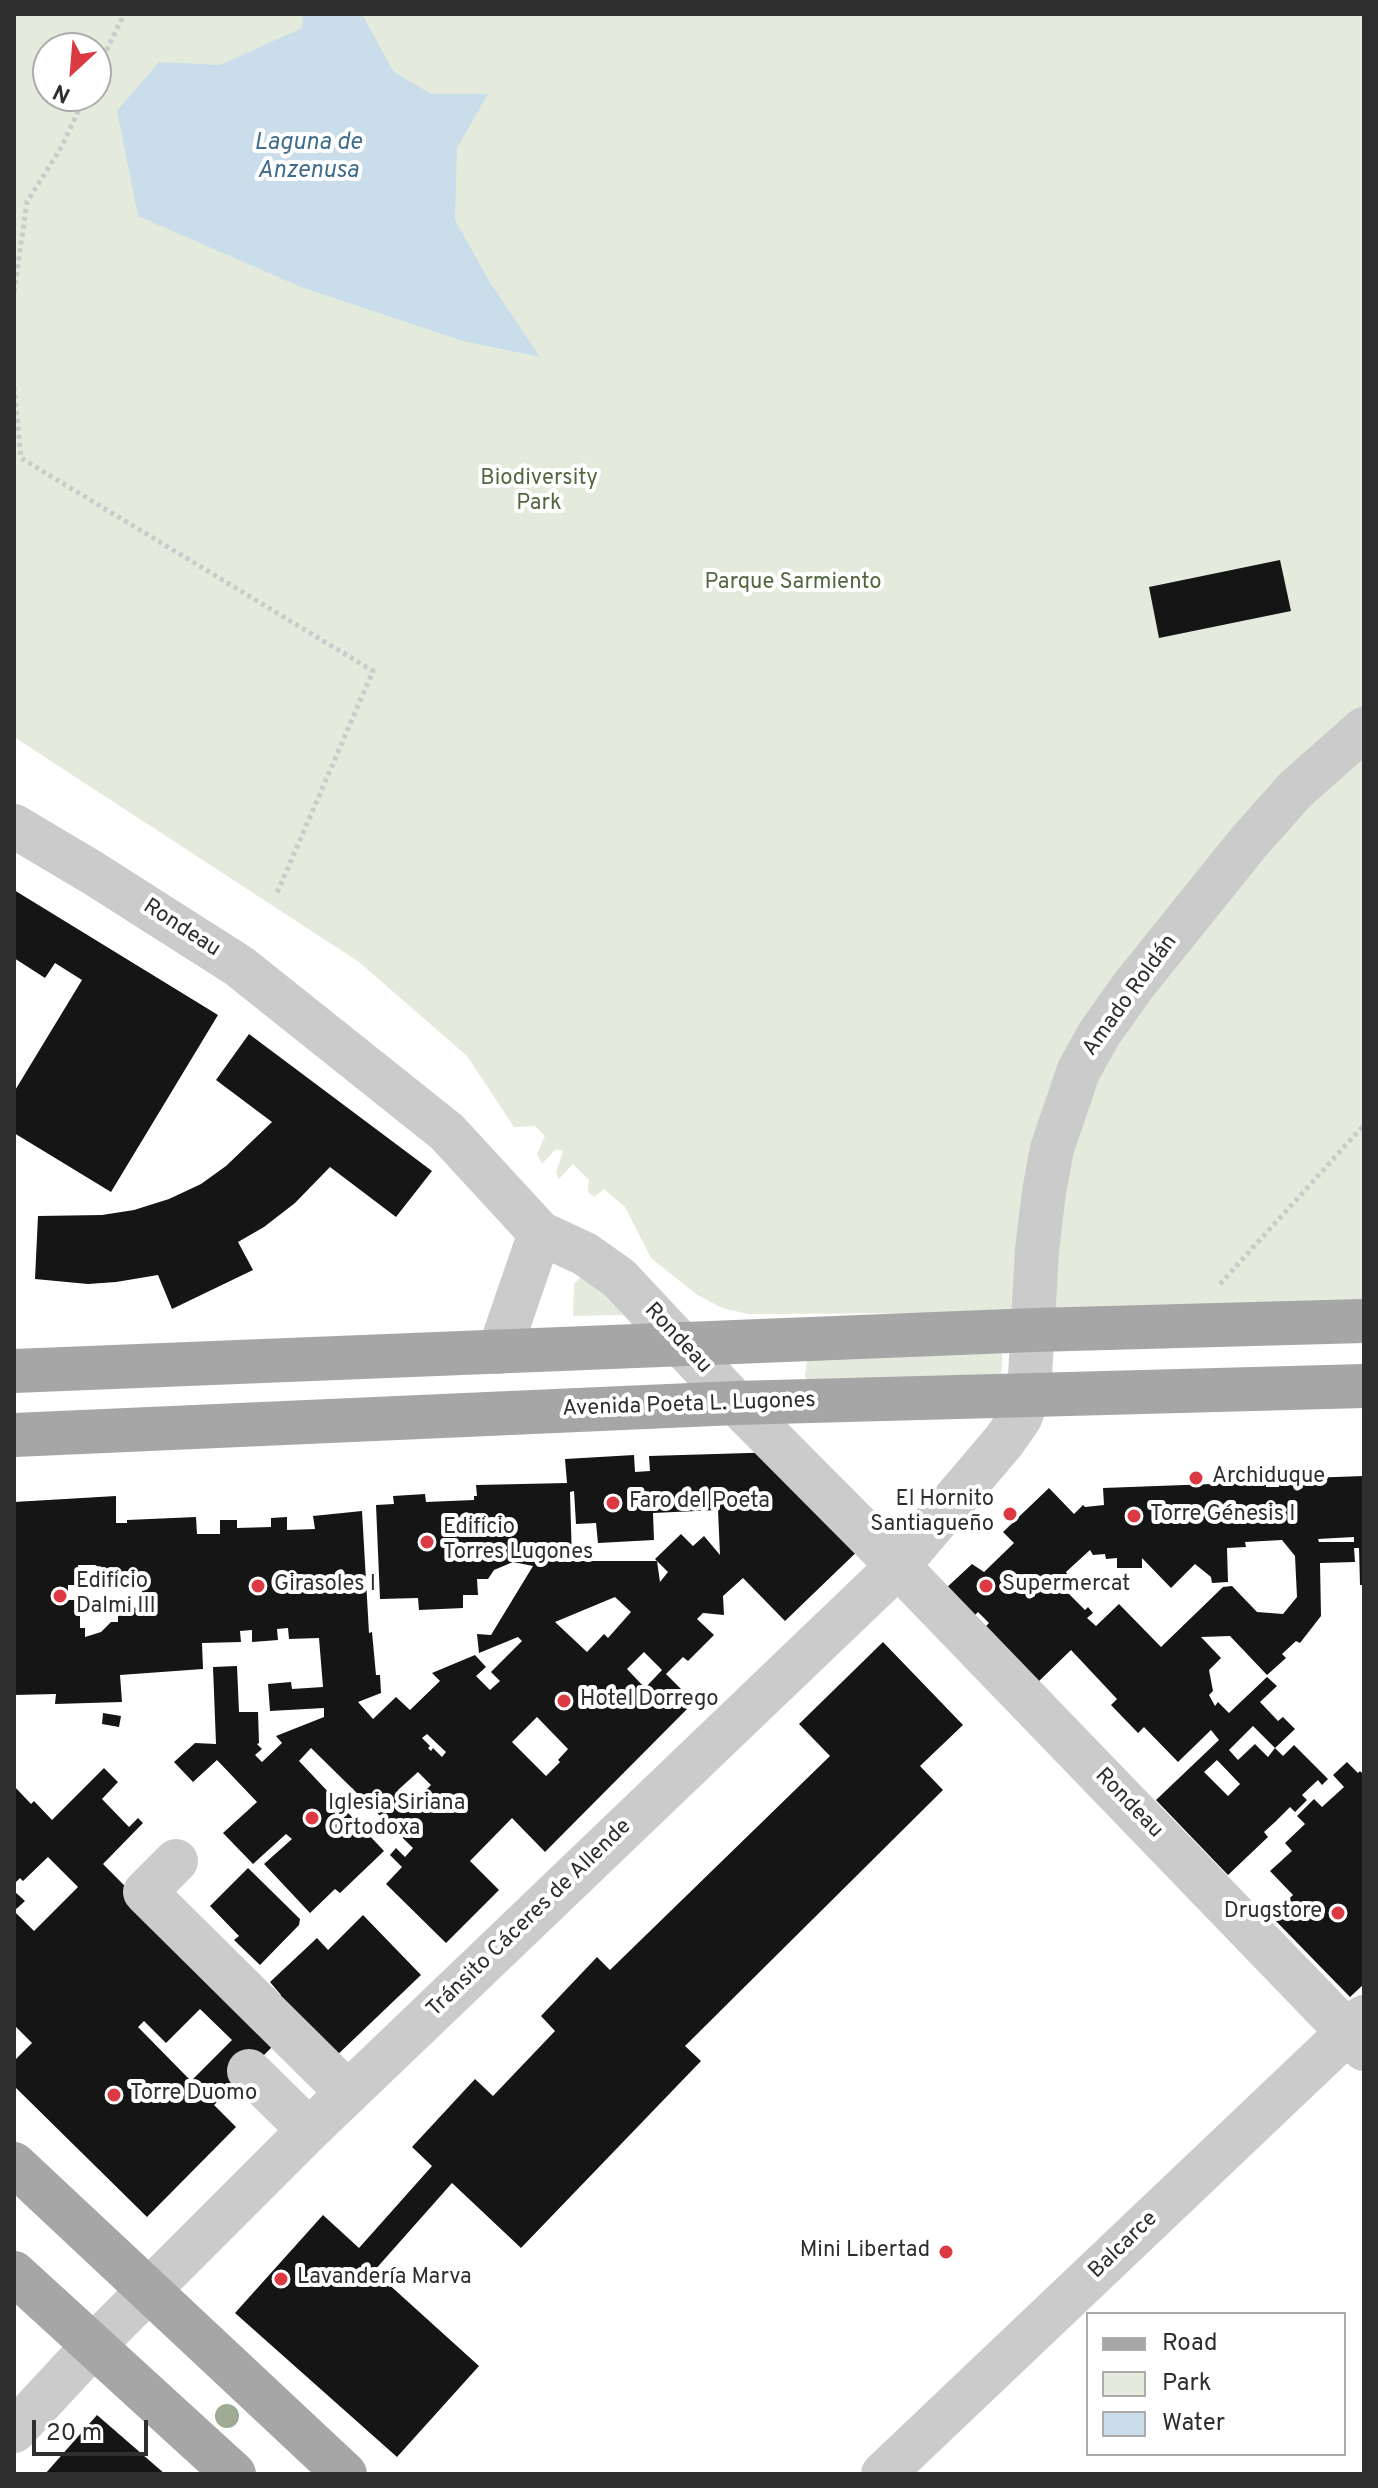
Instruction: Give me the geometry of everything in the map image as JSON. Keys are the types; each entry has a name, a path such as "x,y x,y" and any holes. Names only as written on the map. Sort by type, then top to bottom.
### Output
{"main road":[{"path":"14,1371 1034,1330 1364,1321"},
{"name":"Avenida Poeta L. Lugones","path":"14,1435 736,1403 1364,1386"},
{"path":"14,2164 345,2474"},
{"path":"14,2273 234,2474"},
{"path":"14,2298 93,2346"}],"street":[{"name":"Amado Roldán","path":"1029,1394 1037,1250 1044,1192 1058,1128 1078,1072 1099,1034 1133,986 1248,843 1295,790 1364,729"},
{"name":"Rondeau","path":"14,826 239,966 447,1132 540,1233 585,1254 619,1278 736,1403 1359,2033"},
{"path":"499,1352 540,1233"},
{"name":"Tránsito Cáceres de Allende","path":"14,2431 93,2346 309,2130 898,1566 1004,1441 1020,1418 1029,1394"},
{"path":"176,1861 145,1892 348,2093"},
{"name":"Balcarce","path":"883,2474 1359,2033"},
{"path":"249,2071 309,2130"}],"path":[{"path":"112,39 124,14"},
{"path":"14,292 27,202 62,146 78,112"},
{"path":"14,387 21,458 14,466"},
{"path":"21,458 373,671 277,893"},
{"path":"1182,1326 1364,1125"}],"green space":[{"name":"Parque Sarmiento","path":"14,14 1364,14 1364,1304 1193,1312 748,1314 722,1308 696,1294 651,1258 625,1207 604,1189 594,1197 588,1192 589,1180 573,1164 559,1179 556,1173 563,1151 556,1149 542,1164 537,1154 545,1136 535,1126 514,1127 467,1056 359,962 14,737"},
{"path":"587,1277 597,1282 623,1315 573,1316 574,1284 580,1278"},
{"path":"999,1342 1002,1363 997,1383 808,1384 805,1376 807,1358"}],"water":[{"name":"Laguna de Anzenusa","path":"303,14 362,14 393,71 431,94 488,94 457,148 455,220 491,284 540,357 463,341 301,287 138,216 117,111 159,62 220,65 302,28"}],"building":[{"path":"1280,560 1291,611 1159,638 1149,587"},
{"path":"14,890 218,1015 111,1192 14,1133 14,1092 82,980 55,963 45,978 14,958"},
{"path":"249,1034 432,1171 396,1217 330,1167 295,1203 238,1242 253,1270 172,1309 158,1275 88,1284 35,1279 38,1216 102,1215 134,1210 169,1199 201,1184 226,1166 272,1122 216,1080"},
{"path":"782,1452 867,1542 785,1621 743,1578 723,1596 724,1615 703,1613 697,1619 714,1635 688,1661 683,1657 666,1674 694,1702 545,1852 512,1818 470,1861 499,1890 446,1943 386,1884 402,1867 390,1855 396,1848 405,1857 413,1848 311,1748 299,1761 384,1851 340,1893 335,1889 310,1913 264,1864 292,1839 286,1834 253,1864 223,1833 257,1802 217,1760 193,1782 174,1762 195,1743 216,1744 213,1667 237,1666 239,1712 258,1712 257,1744 262,1749 255,1755 262,1762 282,1743 276,1736 324,1717 324,1708 270,1711 268,1684 291,1682 292,1689 323,1687 319,1638 289,1639 288,1628 277,1629 278,1640 252,1642 252,1630 240,1631 241,1642 202,1643 203,1669 120,1675 122,1702 55,1704 56,1694 14,1695 14,1502 116,1496 116,1523 196,1517 197,1534 220,1534 220,1520 237,1520 237,1528 271,1527 271,1518 287,1517 287,1530 315,1529 313,1516 362,1511 369,1633 372,1632 381,1693 358,1702 373,1719 396,1697 410,1710 440,1681 432,1673 475,1655 486,1667 476,1676 490,1690 500,1681 491,1672 522,1641 518,1637 479,1653 477,1634 491,1635 533,1566 513,1562 494,1570 488,1579 477,1579 478,1595 463,1595 463,1608 419,1610 418,1598 380,1599 376,1505 394,1504 393,1496 425,1494 426,1502 474,1500 477,1496 476,1485 567,1483 565,1459 634,1455 635,1472 650,1471 649,1456","holes":["574,1491 576,1524 596,1523 598,1543 654,1540 653,1513 718,1510 720,1555 704,1536 693,1546 681,1534 655,1559 657,1561 572,1561 570,1492","657,1561 668,1572 660,1582","78,1565 95,1565 118,1575 119,1588 142,1588 142,1607 118,1609 118,1622 111,1622 101,1632 85,1637 85,1628 80,1628 80,1616 77,1615 77,1600 68,1600 68,1585 79,1585","615,1597 631,1612 608,1638 604,1634 587,1652 555,1622","644,1652 662,1670 645,1688 627,1669","537,1717 568,1749 546,1776 512,1742","427,1734 446,1752 442,1757 433,1748 431,1751 422,1738","418,1772 431,1785 412,1804 398,1790"]},
{"path":"1364,1476 1364,1585 1360,1585 1359,1548 1354,1548 1355,1562 1320,1563 1321,1616 1300,1643 1296,1641 1282,1654 1286,1658 1267,1675 1230,1636 1201,1637 1221,1658 1209,1670 1213,1691 1209,1695 1215,1706 1218,1702 1229,1713 1267,1677 1277,1686 1260,1702 1278,1721 1283,1717 1295,1729 1275,1748 1283,1756 1294,1745 1328,1779 1322,1785 1318,1780 1302,1795 1307,1800 1295,1812 1290,1807 1264,1832 1268,1837 1228,1875 1156,1800 1219,1740 1211,1730 1178,1762 1144,1727 1138,1733 1111,1705 1117,1699 1071,1650 1036,1684 983,1629 989,1623 978,1612 971,1619 944,1590 972,1564 984,1572 1014,1543 1003,1532 1049,1488 1074,1514 1083,1505 1104,1505 1103,1488 1266,1482 1266,1487 1279,1487 1279,1479","holes":["1354,1537 1354,1542 1319,1542 1318,1539","1282,1540 1295,1556 1297,1597 1283,1614 1257,1612 1232,1586 1223,1587 1161,1647 1119,1604 1096,1626 1087,1618 1093,1613 1088,1607 1085,1610 1068,1593 1073,1584 1066,1572 1090,1550 1093,1555 1105,1554 1106,1559 1117,1558 1117,1568 1142,1568 1142,1558 1171,1588 1195,1564 1211,1577 1212,1583 1228,1582 1227,1548 1246,1547 1245,1542","1253,1726 1275,1748 1268,1757 1255,1744 1238,1760 1229,1750","1217,1760 1240,1784 1228,1796 1204,1772"]},
{"path":"883,1642 963,1725 920,1766 943,1790 685,2046 701,2061 521,2248 452,2183 374,2271 479,2366 397,2457 235,2313 323,2215 359,2248 432,2166 412,2147 475,2079 493,2096 555,2031 541,2016 597,1957 610,1970 830,1756 799,1724"},
{"path":"103,1713 121,1716 119,1727 102,1724"},
{"path":"1347,1762 1364,1775 1364,1984 1350,1997 1271,1916 1293,1895 1270,1871 1292,1851 1285,1843 1305,1824 1297,1816 1314,1799 1322,1807 1344,1787 1333,1775"},
{"path":"104,1768 118,1782 102,1799 129,1827 138,1818 143,1823 103,1864 257,2019 281,1995 270,1982 317,1938 328,1950 363,1915 421,1975 332,2060 278,2041 214,2105 236,2127 147,2217 14,2086 14,2061 32,2043 14,2025 14,1911 34,1931 78,1887 48,1857 23,1881 20,1878 14,1884 14,1786 52,1820","holes":["200,2009 232,2040 191,2081 138,2027 144,2021 166,2043"]},
{"path":"248,1868 300,1919 299,1925 260,1965 234,1940 239,1936 210,1906"},
{"path":"14,1891 25,1901 14,1911"},
{"path":"97,2415 165,2474 45,2474"}],"place":[{"name":"Archiduque","path":"1196,1478"},
{"name":"Faro del Poeta","path":"613,1503"},
{"name":"El Hornito Santiagueño","path":"1010,1514"},
{"name":"Torre Génesis I","path":"1134,1516"},
{"name":"Edificio Torres Lugones","path":"427,1542"},
{"name":"Girasoles I","path":"258,1586"},
{"name":"Supermercat","path":"986,1586"},
{"name":"Edificio Dalmi III","path":"60,1596"},
{"name":"Hotel Dorrego","path":"564,1701"},
{"name":"Iglesia Siriana Ortodoxa","path":"312,1818"},
{"name":"Drugstore","path":"1338,1913"},
{"name":"Torre Duomo","path":"114,2095"},
{"name":"Mini Libertad","path":"946,2252"},
{"name":"Lavandería Marva","path":"281,2279"}],"park label":[{"name":"Biodiversity Park","path":"539,492"}]}
